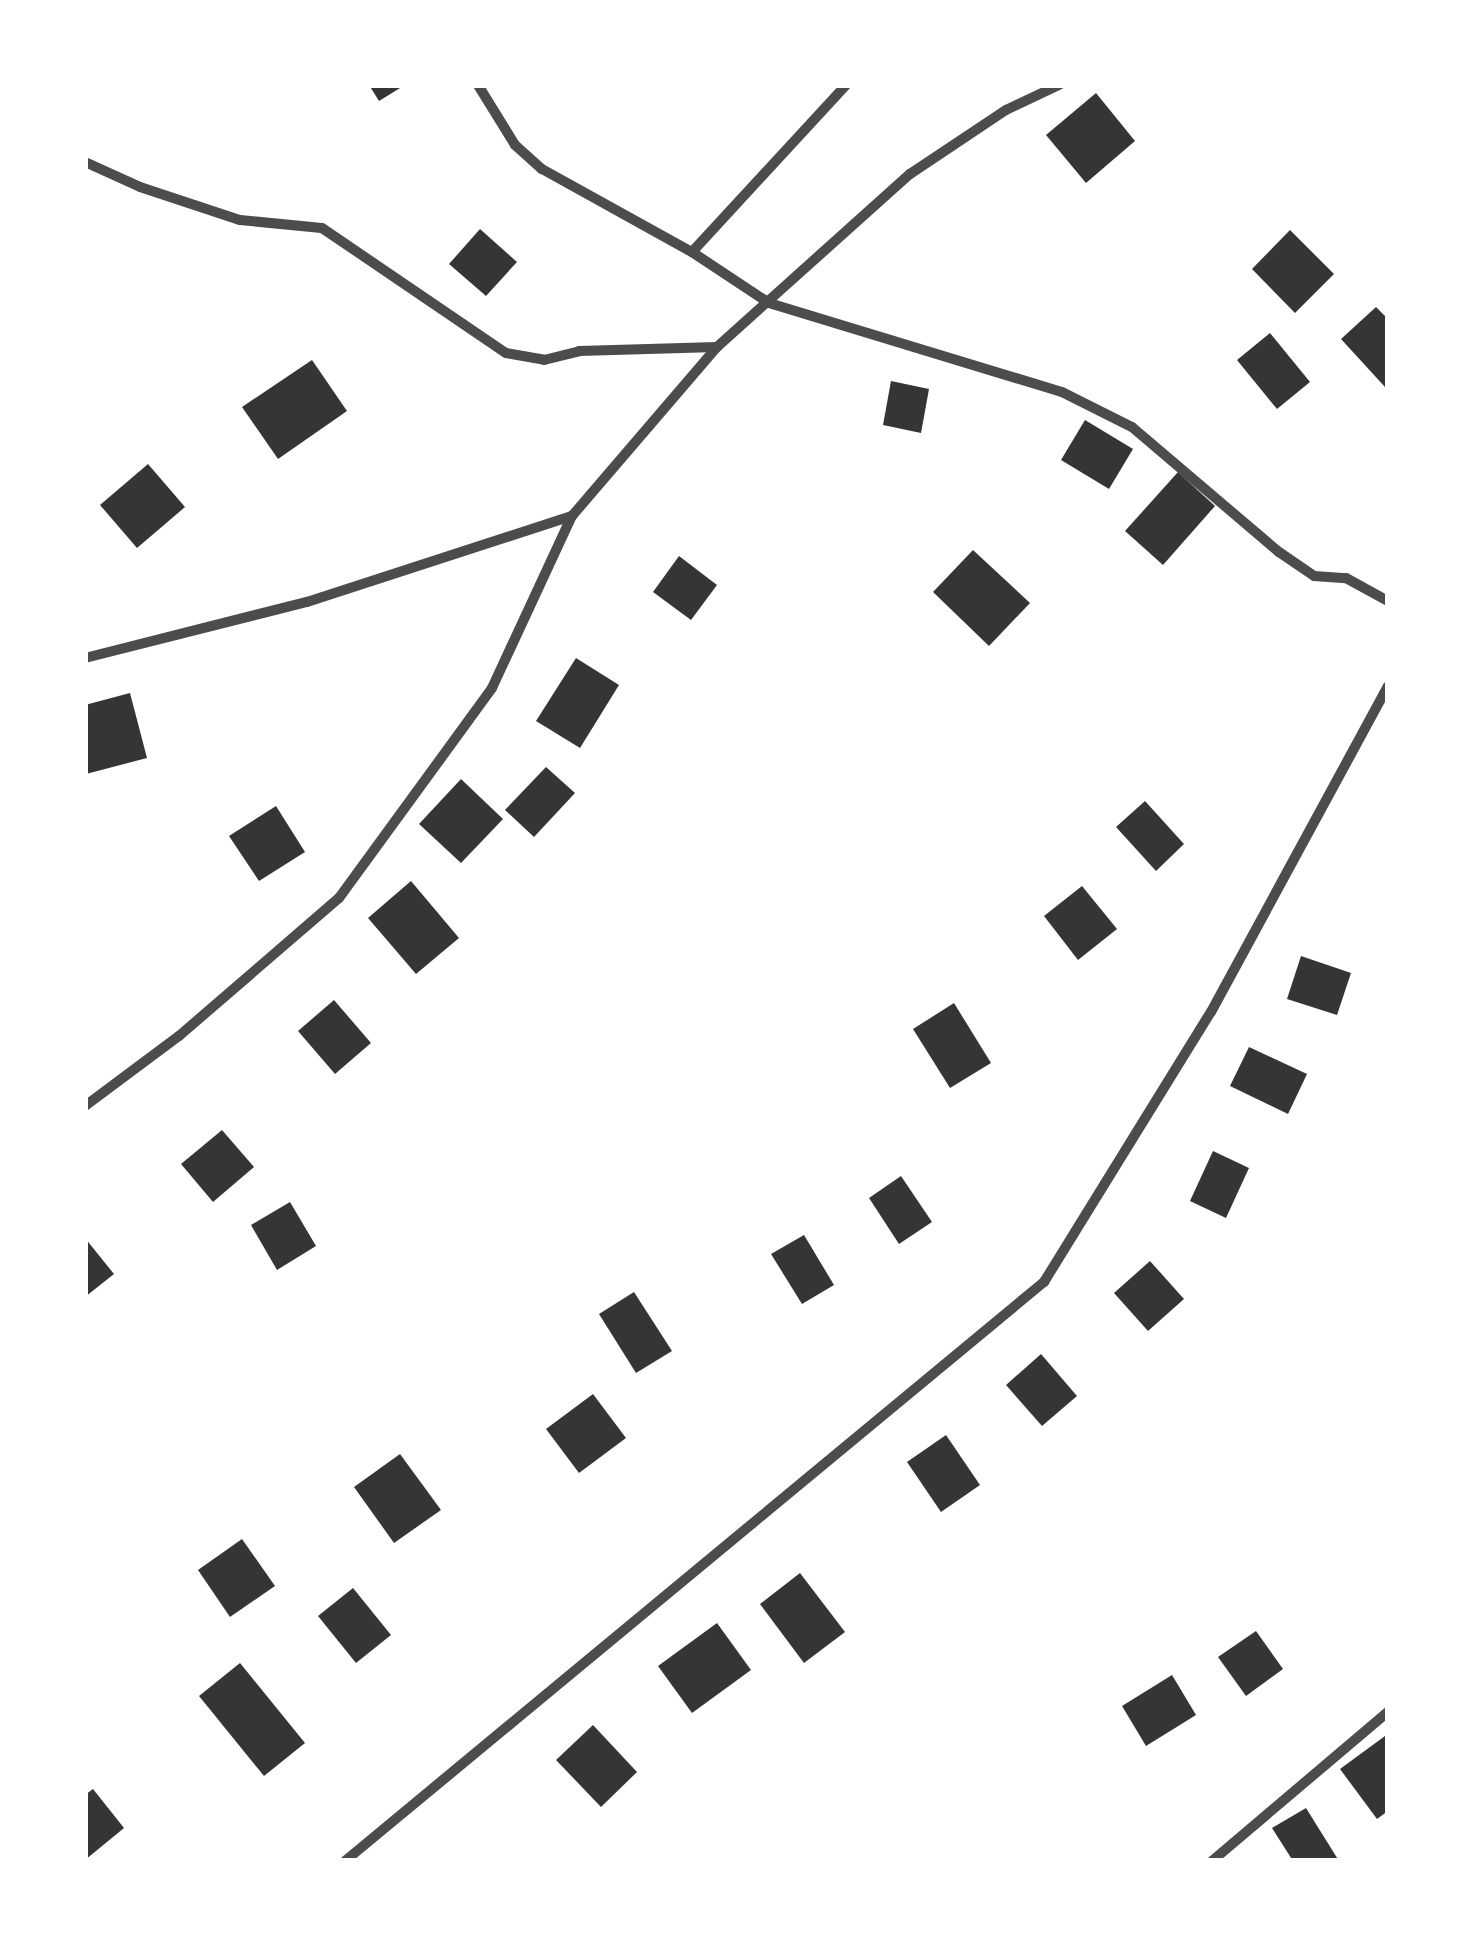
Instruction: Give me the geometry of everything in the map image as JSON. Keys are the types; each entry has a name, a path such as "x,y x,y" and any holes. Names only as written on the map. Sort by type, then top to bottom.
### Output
{"street":[{"path":"478,85 515,145 542,169 692,252 768,304 1062,392 1132,427 1279,552 1314,576 1346,578 1388,601"},
{"path":"692,252 846,85"},
{"path":"85,1106 178,1036 339,898 492,688 572,516 717,347 910,174 1006,110 1059,85"},
{"path":"85,162 140,186 240,220 322,228 506,353 544,360 580,350 717,347"},
{"path":"85,658 308,602 572,516"},
{"path":"345,1861 1044,1282 1210,1012 1388,686"},
{"path":"1212,1861 1388,1712"}],"building":[{"path":"369,85 405,85 379,101"},
{"path":"1096,93 1135,141 1086,183 1046,135"},
{"path":"480,229 517,262 486,296 449,264"},
{"path":"1290,230 1334,274 1295,313 1252,269"},
{"path":"1376,307 1388,319 1385,387 1341,339"},
{"path":"1270,333 1310,382 1277,409 1237,360"},
{"path":"312,360 347,411 278,459 242,407"},
{"path":"891,381 929,389 921,433 883,425"},
{"path":"1085,420 1133,449 1109,489 1061,460"},
{"path":"148,464 185,507 137,548 100,505"},
{"path":"1178,472 1215,506 1163,565 1125,531"},
{"path":"973,550 1030,603 989,646 933,592"},
{"path":"679,556 717,585 691,620 653,592"},
{"path":"576,658 619,685 580,748 536,721"},
{"path":"130,693 147,758 86,774 85,705"},
{"path":"546,767 575,793 534,837 505,810"},
{"path":"461,779 503,819 461,863 419,824"},
{"path":"1145,801 1184,844 1156,871 1116,827"},
{"path":"276,806 305,852 259,881 229,836"},
{"path":"411,881 459,938 416,974 368,918"},
{"path":"1082,886 1117,929 1078,960 1044,916"},
{"path":"1301,956 1351,973 1337,1015 1287,999"},
{"path":"334,1000 371,1043 335,1074 298,1031"},
{"path":"954,1003 991,1063 950,1088 913,1029"},
{"path":"1249,1047 1307,1074 1288,1114 1230,1086"},
{"path":"222,1130 254,1167 213,1202 181,1164"},
{"path":"1213,1151 1249,1168 1226,1218 1190,1201"},
{"path":"901,1176 932,1222 899,1244 869,1198"},
{"path":"290,1202 316,1246 277,1270 251,1225"},
{"path":"804,1235 834,1285 802,1304 771,1254"},
{"path":"85,1238 114,1274 85,1297"},
{"path":"1150,1261 1184,1299 1148,1331 1114,1293"},
{"path":"634,1292 672,1351 636,1373 599,1314"},
{"path":"1041,1354 1077,1396 1042,1426 1006,1385"},
{"path":"593,1394 626,1438 579,1473 546,1429"},
{"path":"946,1435 980,1485 941,1512 907,1462"},
{"path":"400,1454 441,1510 394,1543 354,1487"},
{"path":"242,1539 275,1586 230,1617 198,1570"},
{"path":"800,1573 845,1632 804,1663 760,1604"},
{"path":"353,1588 391,1635 356,1663 318,1616"},
{"path":"717,1623 751,1670 692,1713 658,1666"},
{"path":"1256,1631 1283,1669 1246,1696 1218,1657"},
{"path":"240,1663 305,1743 264,1776 199,1696"},
{"path":"1172,1675 1196,1715 1146,1746 1122,1706"},
{"path":"593,1725 637,1772 601,1807 556,1760"},
{"path":"1385,1736 1388,1811 1377,1819 1340,1769"},
{"path":"93,1789 124,1828 85,1860 85,1795"},
{"path":"1306,1808 1339,1861 1293,1861 1272,1828"}]}
